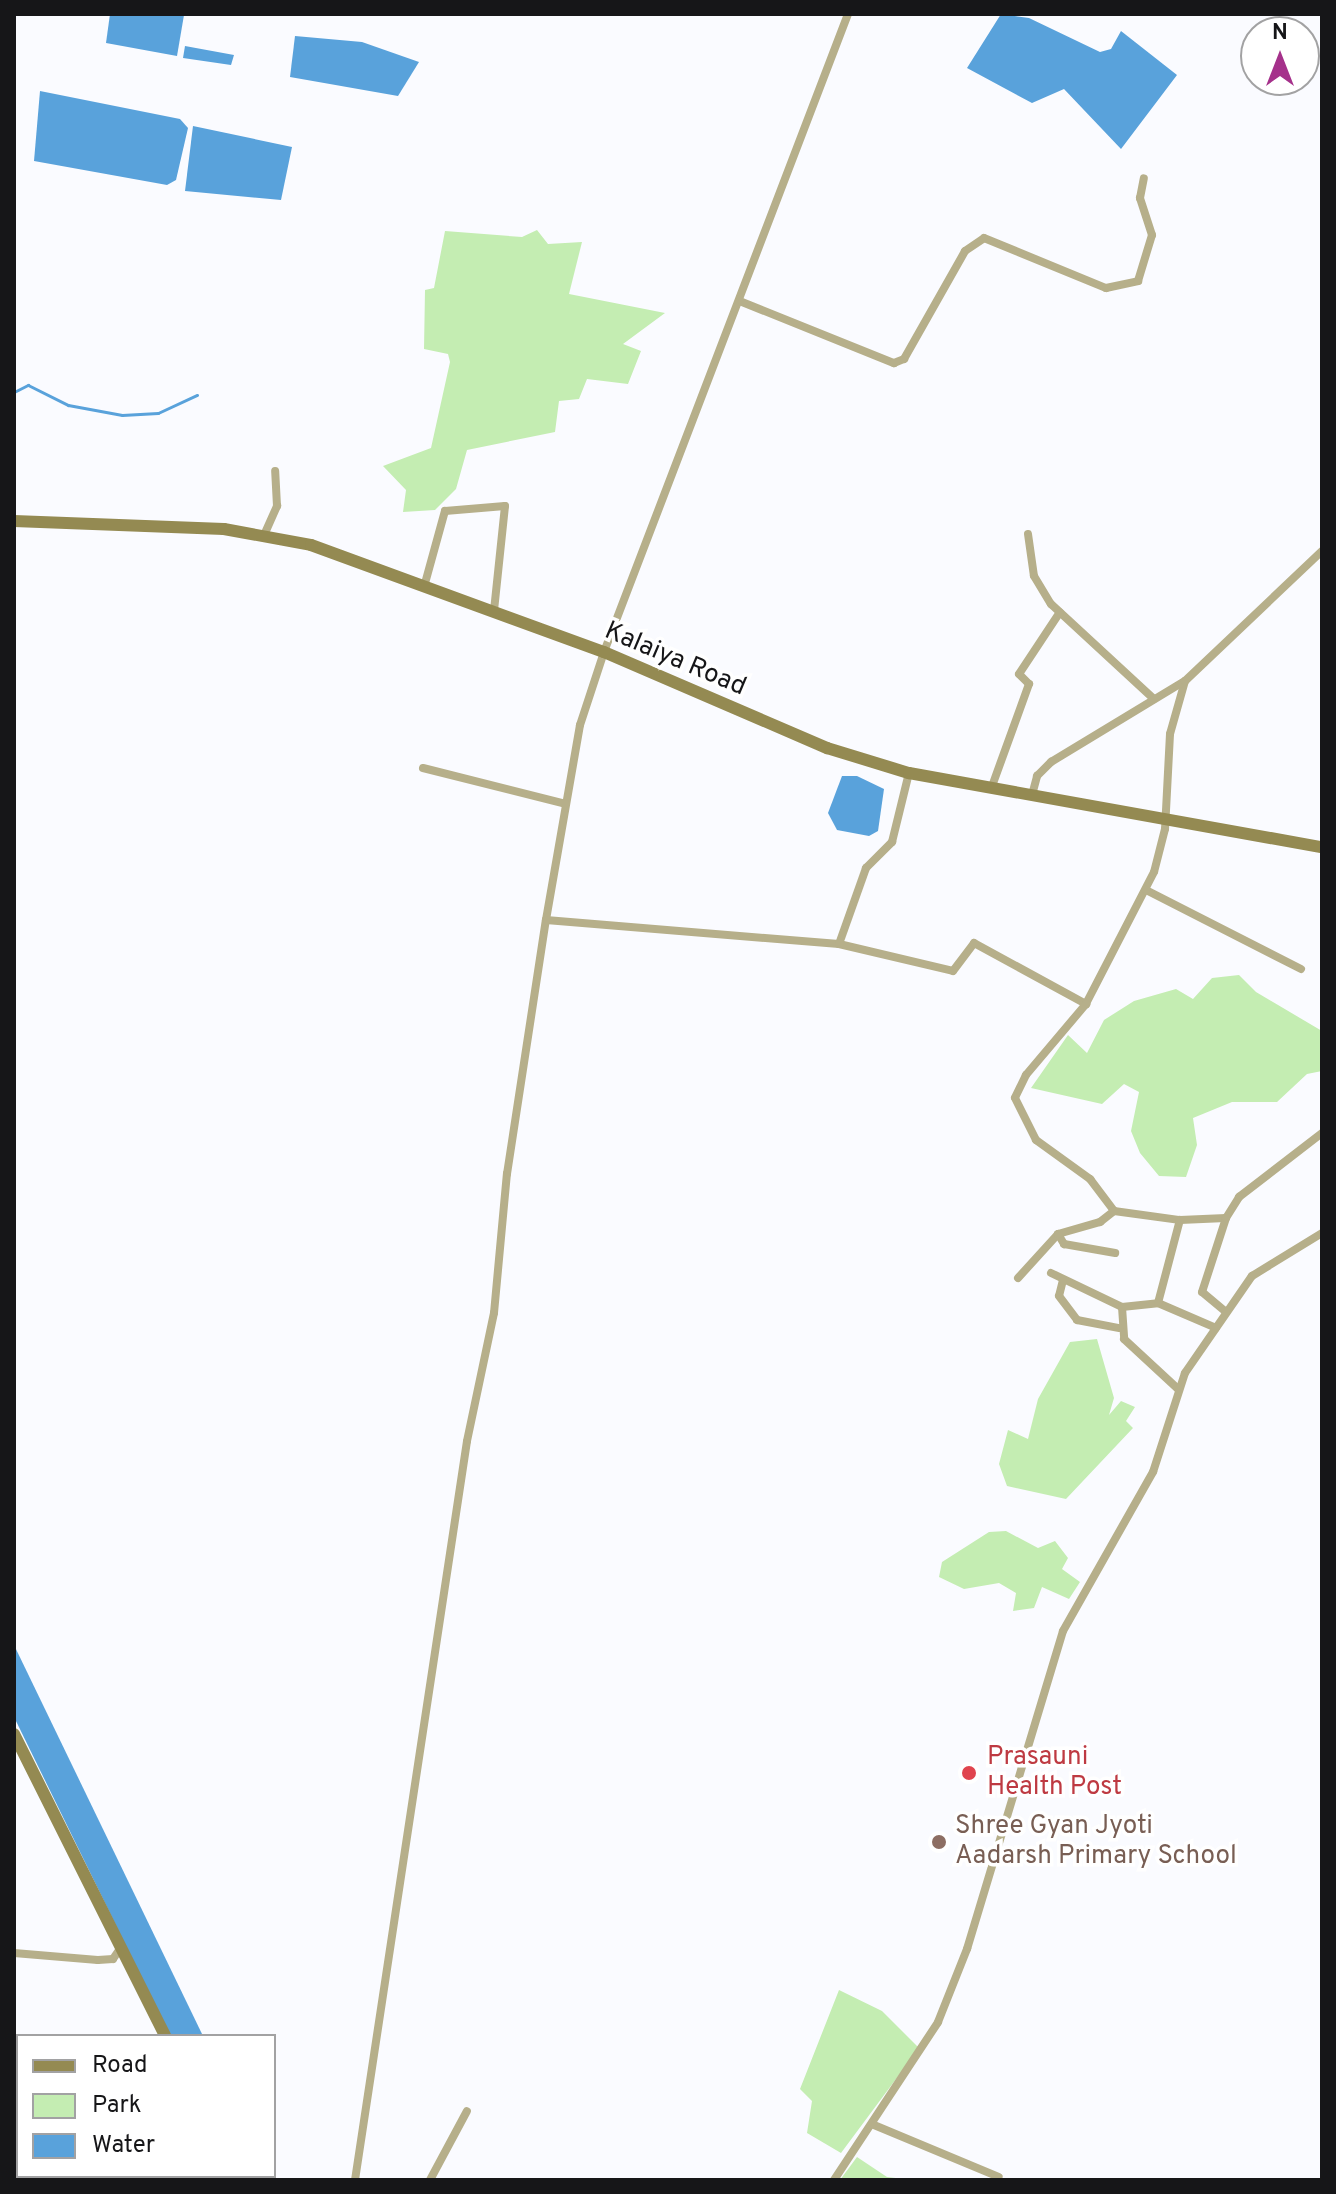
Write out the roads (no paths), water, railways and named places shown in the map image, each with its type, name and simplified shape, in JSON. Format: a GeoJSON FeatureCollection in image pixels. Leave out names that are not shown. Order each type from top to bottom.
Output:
{"type":"FeatureCollection","features":[{"type":"Feature","properties":{"kind":"main road","name":"Kalaiya Road"},"geometry":{"type":"LineString","coordinates":[[14,521],[265,533],[494,611],[604,652],[778,729],[909,773],[1165,816],[1322,847]]}},
{"type":"Feature","properties":{"kind":"main road"},"geometry":{"type":"LineString","coordinates":[[14,1734],[164,2034]]}},
{"type":"Feature","properties":{"kind":"street"},"geometry":{"type":"LineString","coordinates":[[355,2180],[467,1441],[494,1313],[507,1174],[580,725],[604,652],[742,302],[848,14]]}},
{"type":"Feature","properties":{"kind":"street"},"geometry":{"type":"LineString","coordinates":[[742,302],[894,363],[904,359],[965,251],[984,238],[1106,288],[1138,281],[1152,235],[1140,198],[1144,178]]}},
{"type":"Feature","properties":{"kind":"street"},"geometry":{"type":"LineString","coordinates":[[265,533],[277,506],[275,471]]}},
{"type":"Feature","properties":{"kind":"street"},"geometry":{"type":"LineString","coordinates":[[424,587],[445,511],[505,506],[494,611]]}},
{"type":"Feature","properties":{"kind":"street"},"geometry":{"type":"LineString","coordinates":[[1028,534],[1034,576],[1060,612],[1154,699]]}},
{"type":"Feature","properties":{"kind":"street"},"geometry":{"type":"LineString","coordinates":[[1032,795],[1037,776],[1051,762],[1185,681],[1322,551]]}},
{"type":"Feature","properties":{"kind":"street"},"geometry":{"type":"LineString","coordinates":[[991,789],[1029,684],[1019,674],[1060,612]]}},
{"type":"Feature","properties":{"kind":"street"},"geometry":{"type":"LineString","coordinates":[[1185,681],[1170,734],[1165,816],[1146,890],[1086,1004],[1026,1075],[1015,1098],[1036,1140],[1090,1179],[1114,1211],[1180,1220],[1226,1218]]}},
{"type":"Feature","properties":{"kind":"street"},"geometry":{"type":"LineString","coordinates":[[423,768],[566,804]]}},
{"type":"Feature","properties":{"kind":"street"},"geometry":{"type":"LineString","coordinates":[[839,944],[866,868],[892,842],[909,773]]}},
{"type":"Feature","properties":{"kind":"street"},"geometry":{"type":"LineString","coordinates":[[1146,890],[1301,969]]}},
{"type":"Feature","properties":{"kind":"street"},"geometry":{"type":"LineString","coordinates":[[546,920],[839,944],[953,971],[974,943],[1086,1004]]}},
{"type":"Feature","properties":{"kind":"street"},"geometry":{"type":"LineString","coordinates":[[1226,1312],[1202,1292],[1226,1218],[1239,1197],[1322,1133]]}},
{"type":"Feature","properties":{"kind":"street"},"geometry":{"type":"LineString","coordinates":[[1018,1278],[1058,1234],[1100,1222],[1114,1211]]}},
{"type":"Feature","properties":{"kind":"street"},"geometry":{"type":"LineString","coordinates":[[1158,1303],[1180,1220]]}},
{"type":"Feature","properties":{"kind":"street"},"geometry":{"type":"LineString","coordinates":[[834,2180],[874,2125],[938,2022],[967,1949],[1063,1631],[1153,1472],[1178,1389],[1226,1312],[1275,1257],[1322,1233]]}},
{"type":"Feature","properties":{"kind":"street"},"geometry":{"type":"LineString","coordinates":[[1058,1234],[1064,1244],[1115,1253]]}},
{"type":"Feature","properties":{"kind":"street"},"geometry":{"type":"LineString","coordinates":[[1051,1273],[1122,1307],[1158,1303],[1216,1328]]}},
{"type":"Feature","properties":{"kind":"street"},"geometry":{"type":"LineString","coordinates":[[1063,1280],[1059,1296],[1077,1320],[1119,1328]]}},
{"type":"Feature","properties":{"kind":"street"},"geometry":{"type":"LineString","coordinates":[[1122,1307],[1119,1328],[1141,1360],[1178,1389]]}},
{"type":"Feature","properties":{"kind":"street"},"geometry":{"type":"LineString","coordinates":[[14,1953],[98,1960],[113,1959],[121,1947]]}},
{"type":"Feature","properties":{"kind":"street"},"geometry":{"type":"LineString","coordinates":[[430,2180],[467,2111]]}},
{"type":"Feature","properties":{"kind":"street"},"geometry":{"type":"LineString","coordinates":[[874,2125],[995,2178]]}},
{"type":"Feature","properties":{"kind":"water"},"geometry":{"type":"Polygon","coordinates":[[[110,14],[184,15],[177,56],[106,43],[110,14]]]}},
{"type":"Feature","properties":{"kind":"water"},"geometry":{"type":"Polygon","coordinates":[[[1001,14],[1029,18],[1100,52],[1111,49],[1121,31],[1177,75],[1121,149],[1064,89],[1032,103],[967,68],[1001,14]]]}},
{"type":"Feature","properties":{"kind":"water"},"geometry":{"type":"Polygon","coordinates":[[[295,36],[362,42],[419,62],[398,96],[290,77],[295,36]]]}},
{"type":"Feature","properties":{"kind":"water"},"geometry":{"type":"Polygon","coordinates":[[[185,46],[234,55],[231,65],[183,58],[185,46]]]}},
{"type":"Feature","properties":{"kind":"water"},"geometry":{"type":"Polygon","coordinates":[[[40,91],[180,119],[188,128],[176,180],[167,185],[34,161],[40,91]]]}},
{"type":"Feature","properties":{"kind":"water"},"geometry":{"type":"Polygon","coordinates":[[[193,126],[292,147],[281,200],[185,191],[193,126]]]}},
{"type":"Feature","properties":{"kind":"water"},"geometry":{"type":"Polygon","coordinates":[[[842,776],[857,776],[884,789],[878,831],[869,836],[837,830],[828,813],[842,776]]]}},
{"type":"Feature","properties":{"kind":"water"},"geometry":{"type":"Polygon","coordinates":[[[14,1645],[202,2034],[169,2034],[14,1717],[14,1645]]]}},
{"type":"Feature","properties":{"kind":"waterway"},"geometry":{"type":"LineString","coordinates":[[14,392],[28,385],[68,405],[122,415],[158,413],[197,395]]}},
{"type":"Feature","properties":{"kind":"place","name":"Prasauni Health Post"},"geometry":{"type":"Point","coordinates":[969,1773]}},
{"type":"Feature","properties":{"kind":"place","name":"Shree Gyan Jyoti Aadarsh Primary School"},"geometry":{"type":"Point","coordinates":[939,1842]}}]}
